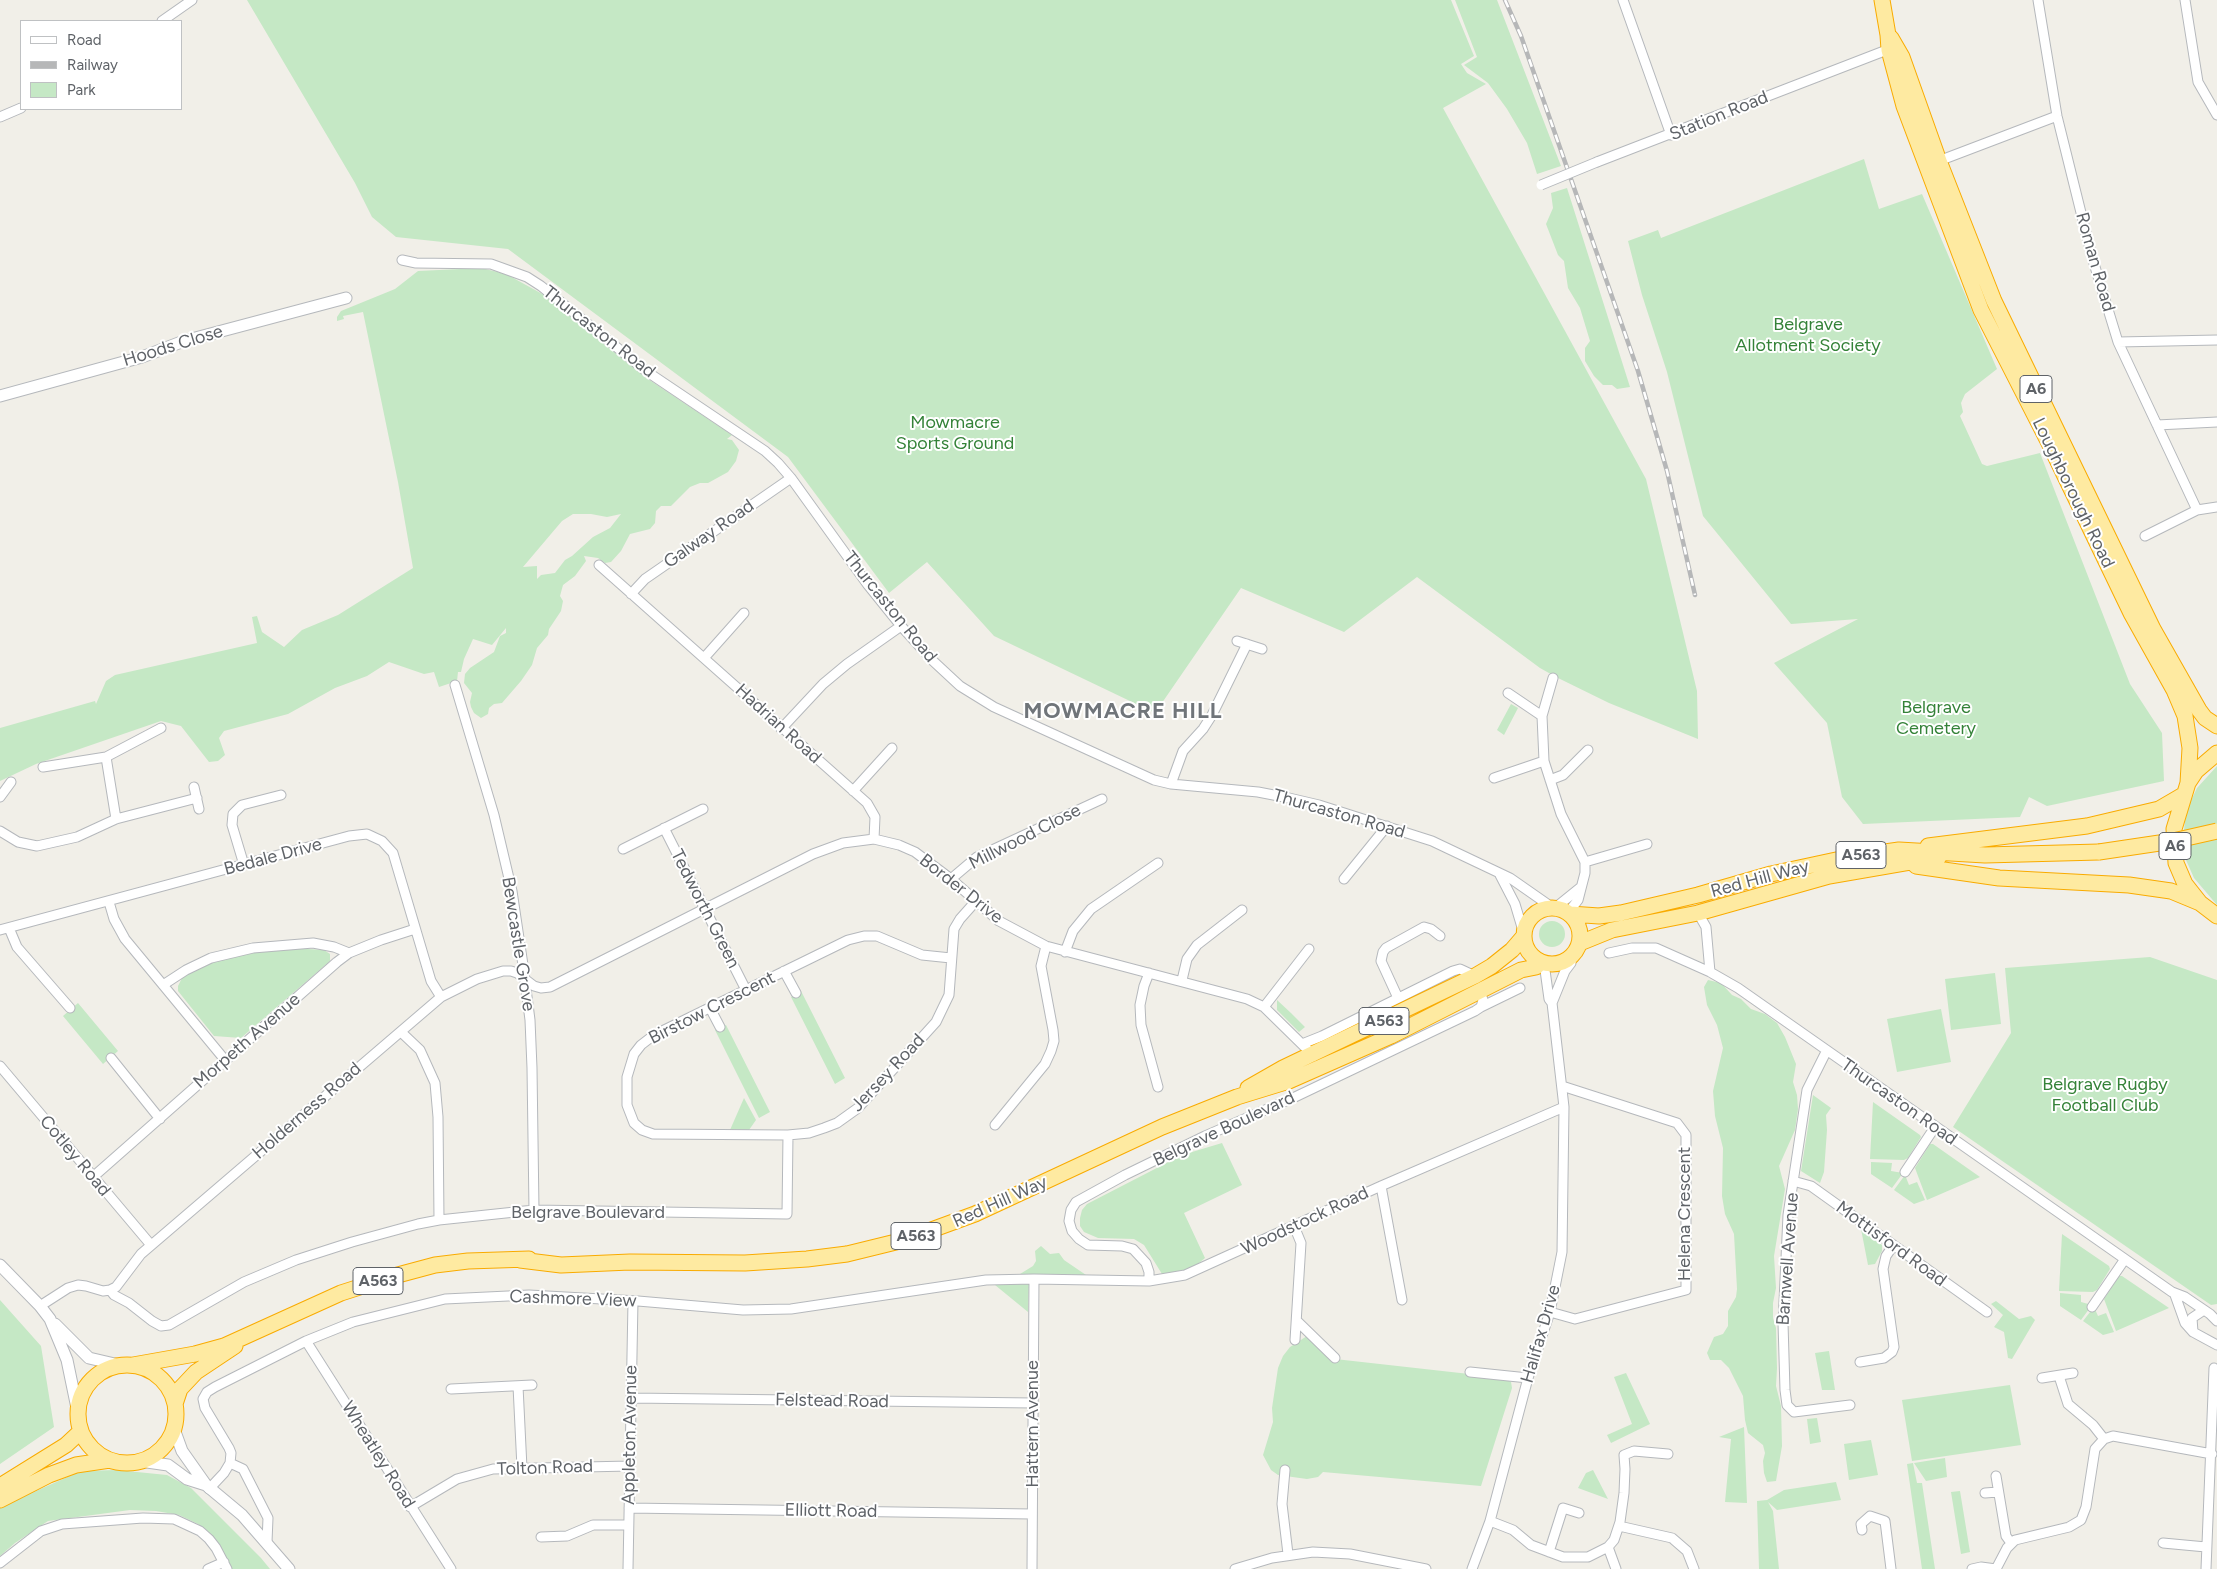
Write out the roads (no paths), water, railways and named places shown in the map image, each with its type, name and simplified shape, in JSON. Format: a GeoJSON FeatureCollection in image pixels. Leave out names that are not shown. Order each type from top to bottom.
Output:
{"type":"FeatureCollection","features":[{"type":"Feature","properties":{"kind":"highway","name":"Loughborough Road"},"geometry":{"type":"LineString","coordinates":[[1882,0],[1891,44],[1902,57],[1932,164],[1936,186],[1985,318],[2131,613],[2174,690],[2185,716],[2190,748],[2185,789]]}},
{"type":"Feature","properties":{"kind":"highway","name":"Loughborough Road"},"geometry":{"type":"LineString","coordinates":[[1932,164],[1994,301],[2140,602],[2172,665],[2199,710],[2205,718],[2217,726]]}},
{"type":"Feature","properties":{"kind":"highway","name":"A6"},"geometry":{"type":"LineString","coordinates":[[2217,753],[2196,771],[2185,789],[2174,829],[2176,863],[2185,884],[2200,903],[2217,916]]}},
{"type":"Feature","properties":{"kind":"highway"},"geometry":{"type":"LineString","coordinates":[[1900,857],[2087,826],[2159,809],[2185,789]]}},
{"type":"Feature","properties":{"kind":"highway","name":"Red Hill Way"},"geometry":{"type":"LineString","coordinates":[[1561,911],[1599,916],[1621,913],[1698,895],[1771,874],[1850,857],[2099,852],[2173,841],[2217,831]]}},
{"type":"Feature","properties":{"kind":"highway"},"geometry":{"type":"LineString","coordinates":[[1900,857],[1999,878],[2129,885],[2171,890],[2200,903]]}},
{"type":"Feature","properties":{"kind":"highway","name":"Red Hill Way"},"geometry":{"type":"LineString","coordinates":[[1580,943],[1612,930],[1698,913],[1900,857]]}},
{"type":"Feature","properties":{"kind":"highway"},"geometry":{"type":"LineString","coordinates":[[1561,911],[1579,928],[1580,943],[1572,957],[1560,963],[1542,963],[1528,952],[1524,935],[1526,926],[1536,912],[1561,911]]}},
{"type":"Feature","properties":{"kind":"highway","name":"Red Hill Way"},"geometry":{"type":"LineString","coordinates":[[126,1365],[195,1354],[246,1338],[341,1293],[435,1265],[468,1261],[586,1256],[630,1262],[745,1263],[847,1254],[904,1240],[975,1214],[1162,1127],[1237,1097],[1289,1081],[1318,1060],[1492,966],[1512,950],[1524,935]]}},
{"type":"Feature","properties":{"kind":"highway","name":"Red Hill Way"},"geometry":{"type":"LineString","coordinates":[[1318,1060],[1391,1036],[1522,970],[1536,967],[1542,963]]}},
{"type":"Feature","properties":{"kind":"highway","name":"Red Hill Way"},"geometry":{"type":"LineString","coordinates":[[175,1404],[180,1389],[196,1372],[246,1338]]}},
{"type":"Feature","properties":{"kind":"highway"},"geometry":{"type":"LineString","coordinates":[[0,1500],[49,1475],[76,1465],[110,1460],[125,1463],[140,1461],[158,1452],[169,1439],[174,1429],[175,1404],[169,1388],[159,1376],[147,1369],[126,1365],[106,1370],[94,1378],[81,1398],[78,1413],[81,1432],[93,1449],[110,1460]]}},
{"type":"Feature","properties":{"kind":"highway"},"geometry":{"type":"LineString","coordinates":[[0,1486],[66,1445],[81,1432]]}},
{"type":"Feature","properties":{"kind":"street"},"geometry":{"type":"LineString","coordinates":[[163,20],[192,0]]}},
{"type":"Feature","properties":{"kind":"street"},"geometry":{"type":"LineString","coordinates":[[1623,0],[1670,135]]}},
{"type":"Feature","properties":{"kind":"street","name":"Roman Road"},"geometry":{"type":"LineString","coordinates":[[2038,0],[2057,116],[2092,257],[2118,342],[2197,510]]}},
{"type":"Feature","properties":{"kind":"street"},"geometry":{"type":"LineString","coordinates":[[2185,0],[2198,82],[2217,115]]}},
{"type":"Feature","properties":{"kind":"street","name":"Station Road"},"geometry":{"type":"LineString","coordinates":[[1541,185],[1670,135],[1891,44]]}},
{"type":"Feature","properties":{"kind":"street"},"geometry":{"type":"LineString","coordinates":[[0,117],[20,108]]}},
{"type":"Feature","properties":{"kind":"street"},"geometry":{"type":"LineString","coordinates":[[1932,164],[2057,116]]}},
{"type":"Feature","properties":{"kind":"street","name":"Thurcaston Road"},"geometry":{"type":"LineString","coordinates":[[402,260],[416,263],[491,264],[527,277],[541,286],[646,371],[765,451],[791,478],[868,585],[901,626],[932,660],[960,686],[994,707],[1154,780],[1171,784],[1258,792],[1319,805],[1432,841],[1490,868],[1500,875]]}},
{"type":"Feature","properties":{"kind":"street","name":"Hoods Close"},"geometry":{"type":"LineString","coordinates":[[0,396],[142,357],[184,341],[346,298]]}},
{"type":"Feature","properties":{"kind":"street"},"geometry":{"type":"LineString","coordinates":[[2118,342],[2217,340]]}},
{"type":"Feature","properties":{"kind":"street"},"geometry":{"type":"LineString","coordinates":[[2157,425],[2217,422]]}},
{"type":"Feature","properties":{"kind":"street","name":"Galway Road"},"geometry":{"type":"LineString","coordinates":[[631,594],[645,579],[791,478]]}},
{"type":"Feature","properties":{"kind":"street"},"geometry":{"type":"LineString","coordinates":[[2145,536],[2197,510],[2217,507]]}},
{"type":"Feature","properties":{"kind":"street","name":"Hadrian Road"},"geometry":{"type":"LineString","coordinates":[[599,565],[872,809],[875,819],[874,839]]}},
{"type":"Feature","properties":{"kind":"street"},"geometry":{"type":"LineString","coordinates":[[704,658],[744,613]]}},
{"type":"Feature","properties":{"kind":"street"},"geometry":{"type":"LineString","coordinates":[[782,729],[823,684],[847,664],[901,626]]}},
{"type":"Feature","properties":{"kind":"street"},"geometry":{"type":"LineString","coordinates":[[1236,641],[1262,649]]}},
{"type":"Feature","properties":{"kind":"street"},"geometry":{"type":"LineString","coordinates":[[1171,784],[1183,751],[1203,729],[1212,715],[1247,644]]}},
{"type":"Feature","properties":{"kind":"street"},"geometry":{"type":"LineString","coordinates":[[1553,678],[1542,716],[1544,761],[1561,814],[1585,862],[1585,873],[1578,900],[1561,911]]}},
{"type":"Feature","properties":{"kind":"street","name":"Bewcastle Grove"},"geometry":{"type":"LineString","coordinates":[[456,685],[494,815],[512,891],[530,1020],[534,1210]]}},
{"type":"Feature","properties":{"kind":"street"},"geometry":{"type":"LineString","coordinates":[[1508,693],[1542,716]]}},
{"type":"Feature","properties":{"kind":"street"},"geometry":{"type":"LineString","coordinates":[[43,767],[106,758],[162,728]]}},
{"type":"Feature","properties":{"kind":"street"},"geometry":{"type":"LineString","coordinates":[[853,791],[892,748]]}},
{"type":"Feature","properties":{"kind":"street"},"geometry":{"type":"LineString","coordinates":[[1550,780],[1563,775],[1588,750]]}},
{"type":"Feature","properties":{"kind":"street"},"geometry":{"type":"LineString","coordinates":[[106,758],[116,819]]}},
{"type":"Feature","properties":{"kind":"street"},"geometry":{"type":"LineString","coordinates":[[1494,778],[1544,761]]}},
{"type":"Feature","properties":{"kind":"street"},"geometry":{"type":"LineString","coordinates":[[0,797],[11,782]]}},
{"type":"Feature","properties":{"kind":"street"},"geometry":{"type":"LineString","coordinates":[[194,787],[200,809]]}},
{"type":"Feature","properties":{"kind":"street"},"geometry":{"type":"LineString","coordinates":[[244,865],[232,825],[233,814],[242,805],[281,795]]}},
{"type":"Feature","properties":{"kind":"street"},"geometry":{"type":"LineString","coordinates":[[0,831],[18,842],[37,846],[77,837],[116,819],[197,798]]}},
{"type":"Feature","properties":{"kind":"street","name":"Millwood Close"},"geometry":{"type":"LineString","coordinates":[[951,879],[978,857],[1102,799]]}},
{"type":"Feature","properties":{"kind":"street","name":"Tedworth Green"},"geometry":{"type":"LineString","coordinates":[[623,849],[703,809]]}},
{"type":"Feature","properties":{"kind":"street"},"geometry":{"type":"LineString","coordinates":[[1344,879],[1387,826]]}},
{"type":"Feature","properties":{"kind":"street","name":"Tedworth Green"},"geometry":{"type":"LineString","coordinates":[[664,828],[746,990]]}},
{"type":"Feature","properties":{"kind":"street","name":"Bedale Drive"},"geometry":{"type":"LineString","coordinates":[[5,929],[349,836],[359,834],[374,836],[389,847],[397,860],[431,981],[441,997]]}},
{"type":"Feature","properties":{"kind":"street","name":"Border Drive"},"geometry":{"type":"LineString","coordinates":[[524,979],[541,988],[550,987],[830,847],[860,840],[874,839],[899,845],[915,852],[951,879],[999,921],[1046,946],[1182,980],[1247,999],[1264,1008],[1318,1060]]}},
{"type":"Feature","properties":{"kind":"street"},"geometry":{"type":"LineString","coordinates":[[1585,862],[1647,844]]}},
{"type":"Feature","properties":{"kind":"street"},"geometry":{"type":"LineString","coordinates":[[1065,952],[1073,930],[1081,918],[1154,865],[1145,859]]}},
{"type":"Feature","properties":{"kind":"street"},"geometry":{"type":"LineString","coordinates":[[1500,875],[1510,878],[1561,911]]}},
{"type":"Feature","properties":{"kind":"street"},"geometry":{"type":"LineString","coordinates":[[1500,875],[1515,904],[1524,935]]}},
{"type":"Feature","properties":{"kind":"street"},"geometry":{"type":"LineString","coordinates":[[1561,911],[1581,887]]}},
{"type":"Feature","properties":{"kind":"street","name":"Jersey Road"},"geometry":{"type":"LineString","coordinates":[[788,1135],[809,1133],[837,1123],[858,1108],[936,1022],[949,995],[954,929],[976,901]]}},
{"type":"Feature","properties":{"kind":"street"},"geometry":{"type":"LineString","coordinates":[[109,902],[114,919],[125,939],[225,1060]]}},
{"type":"Feature","properties":{"kind":"street"},"geometry":{"type":"LineString","coordinates":[[1182,980],[1187,959],[1198,945],[1242,910]]}},
{"type":"Feature","properties":{"kind":"street"},"geometry":{"type":"LineString","coordinates":[[1698,913],[1706,927],[1710,972]]}},
{"type":"Feature","properties":{"kind":"street"},"geometry":{"type":"LineString","coordinates":[[1398,998],[1381,961],[1383,952],[1386,948],[1424,927],[1431,929],[1440,936]]}},
{"type":"Feature","properties":{"kind":"street"},"geometry":{"type":"LineString","coordinates":[[5,929],[17,947],[70,1008]]}},
{"type":"Feature","properties":{"kind":"street","name":"Morpeth Avenue"},"geometry":{"type":"LineString","coordinates":[[93,1176],[349,954],[381,940],[415,929]]}},
{"type":"Feature","properties":{"kind":"street","name":"Birstow Crescent"},"geometry":{"type":"LineString","coordinates":[[788,1135],[653,1134],[642,1130],[634,1123],[626,1105],[627,1077],[634,1054],[654,1035],[848,940],[864,936],[877,936],[922,955],[951,958]]}},
{"type":"Feature","properties":{"kind":"street"},"geometry":{"type":"LineString","coordinates":[[164,985],[186,970],[211,958],[253,948],[312,943],[334,947],[349,954]]}},
{"type":"Feature","properties":{"kind":"street"},"geometry":{"type":"LineString","coordinates":[[995,1125],[1044,1064],[1051,1052],[1054,1040],[1053,1030],[1041,966],[1046,946]]}},
{"type":"Feature","properties":{"kind":"street","name":"Thurcaston Road"},"geometry":{"type":"LineString","coordinates":[[1609,953],[1637,948],[1656,948],[1710,972],[1738,988],[1826,1052],[2175,1295],[2185,1297],[2210,1312],[2217,1321]]}},
{"type":"Feature","properties":{"kind":"street"},"geometry":{"type":"LineString","coordinates":[[1264,1008],[1309,949]]}},
{"type":"Feature","properties":{"kind":"street","name":"Halifax Drive"},"geometry":{"type":"LineString","coordinates":[[1552,1003],[1563,976],[1572,963],[1572,957]]}},
{"type":"Feature","properties":{"kind":"street","name":"Halifax Drive"},"geometry":{"type":"LineString","coordinates":[[1472,1569],[1490,1521],[1528,1378],[1550,1312],[1562,1252],[1564,1107],[1552,1003],[1549,999],[1542,963]]}},
{"type":"Feature","properties":{"kind":"street"},"geometry":{"type":"LineString","coordinates":[[1302,1044],[1460,969],[1475,976]]}},
{"type":"Feature","properties":{"kind":"street","name":"Holderness Road"},"geometry":{"type":"LineString","coordinates":[[110,1290],[116,1287],[130,1266],[151,1246],[382,1045],[401,1032],[441,997],[478,978],[502,971],[517,973],[524,979]]}},
{"type":"Feature","properties":{"kind":"street"},"geometry":{"type":"LineString","coordinates":[[784,971],[796,992]]}},
{"type":"Feature","properties":{"kind":"street"},"geometry":{"type":"LineString","coordinates":[[1149,973],[1140,1006],[1141,1025],[1158,1087]]}},
{"type":"Feature","properties":{"kind":"street","name":"Belgrave Boulevard"},"geometry":{"type":"LineString","coordinates":[[1148,1281],[1149,1272],[1146,1263],[1133,1249],[1122,1246],[1088,1245],[1079,1239],[1072,1230],[1069,1221],[1071,1210],[1076,1202],[1124,1175],[1303,1093],[1520,988]]}},
{"type":"Feature","properties":{"kind":"street"},"geometry":{"type":"LineString","coordinates":[[1480,991],[1481,1007]]}},
{"type":"Feature","properties":{"kind":"street"},"geometry":{"type":"LineString","coordinates":[[710,1008],[720,1027]]}},
{"type":"Feature","properties":{"kind":"street"},"geometry":{"type":"LineString","coordinates":[[401,1032],[420,1050],[435,1083],[438,1117],[439,1220]]}},
{"type":"Feature","properties":{"kind":"street","name":"Barnwell Avenue"},"geometry":{"type":"LineString","coordinates":[[1826,1052],[1807,1090],[1788,1215],[1783,1288],[1783,1349],[1786,1404],[1794,1412],[1799,1413],[1850,1405]]}},
{"type":"Feature","properties":{"kind":"street"},"geometry":{"type":"LineString","coordinates":[[111,1058],[160,1119]]}},
{"type":"Feature","properties":{"kind":"street","name":"Cotley Road"},"geometry":{"type":"LineString","coordinates":[[0,1066],[151,1246]]}},
{"type":"Feature","properties":{"kind":"street","name":"Helena Crescent"},"geometry":{"type":"LineString","coordinates":[[1550,1312],[1575,1319],[1686,1290],[1686,1135],[1677,1123],[1562,1086]]}},
{"type":"Feature","properties":{"kind":"street","name":"Woodstock Road"},"geometry":{"type":"LineString","coordinates":[[1034,1279],[1148,1281],[1185,1275],[1381,1186],[1564,1107]]}},
{"type":"Feature","properties":{"kind":"street"},"geometry":{"type":"LineString","coordinates":[[1905,1172],[1935,1128]]}},
{"type":"Feature","properties":{"kind":"street","name":"Belgrave Boulevard"},"geometry":{"type":"LineString","coordinates":[[40,1306],[68,1288],[78,1285],[110,1290],[114,1295],[129,1303],[152,1321],[161,1326],[169,1325],[244,1282],[296,1260],[360,1240],[439,1220],[534,1210],[787,1214],[788,1135]]}},
{"type":"Feature","properties":{"kind":"street","name":"Mottisford Road"},"geometry":{"type":"LineString","coordinates":[[1793,1181],[1811,1186],[1987,1312]]}},
{"type":"Feature","properties":{"kind":"street"},"geometry":{"type":"LineString","coordinates":[[1381,1186],[1402,1300]]}},
{"type":"Feature","properties":{"kind":"street"},"geometry":{"type":"LineString","coordinates":[[1294,1226],[1301,1243],[1295,1340]]}},
{"type":"Feature","properties":{"kind":"street"},"geometry":{"type":"LineString","coordinates":[[1860,1362],[1884,1358],[1892,1352],[1894,1347],[1883,1269],[1886,1256],[1893,1246]]}},
{"type":"Feature","properties":{"kind":"street"},"geometry":{"type":"LineString","coordinates":[[2092,1307],[2125,1259]]}},
{"type":"Feature","properties":{"kind":"street"},"geometry":{"type":"LineString","coordinates":[[0,1264],[50,1319],[89,1358],[126,1365]]}},
{"type":"Feature","properties":{"kind":"street","name":"Cashmore View"},"geometry":{"type":"LineString","coordinates":[[230,1463],[231,1453],[205,1408],[204,1399],[207,1392],[306,1341],[353,1322],[445,1299],[528,1295],[743,1310],[791,1309],[986,1280],[1034,1279]]}},
{"type":"Feature","properties":{"kind":"street","name":"Hattern Avenue"},"geometry":{"type":"LineString","coordinates":[[1032,1569],[1034,1279]]}},
{"type":"Feature","properties":{"kind":"street"},"geometry":{"type":"LineString","coordinates":[[2175,1295],[2181,1318],[2193,1332],[2217,1345]]}},
{"type":"Feature","properties":{"kind":"street","name":"Appleton Avenue"},"geometry":{"type":"LineString","coordinates":[[628,1569],[633,1301]]}},
{"type":"Feature","properties":{"kind":"street"},"geometry":{"type":"LineString","coordinates":[[2193,1332],[2192,1318],[2210,1312]]}},
{"type":"Feature","properties":{"kind":"street"},"geometry":{"type":"LineString","coordinates":[[50,1319],[68,1360],[78,1413]]}},
{"type":"Feature","properties":{"kind":"street"},"geometry":{"type":"LineString","coordinates":[[1297,1321],[1335,1358]]}},
{"type":"Feature","properties":{"kind":"street","name":"Wheatley Road"},"geometry":{"type":"LineString","coordinates":[[306,1341],[451,1569]]}},
{"type":"Feature","properties":{"kind":"street"},"geometry":{"type":"LineString","coordinates":[[2206,1569],[2214,1368]]}},
{"type":"Feature","properties":{"kind":"street"},"geometry":{"type":"LineString","coordinates":[[1470,1372],[1528,1378]]}},
{"type":"Feature","properties":{"kind":"street"},"geometry":{"type":"LineString","coordinates":[[2042,1378],[2074,1372]]}},
{"type":"Feature","properties":{"kind":"street"},"geometry":{"type":"LineString","coordinates":[[2059,1376],[2068,1404],[2093,1426],[2104,1439]]}},
{"type":"Feature","properties":{"kind":"street"},"geometry":{"type":"LineString","coordinates":[[451,1389],[532,1385]]}},
{"type":"Feature","properties":{"kind":"street"},"geometry":{"type":"LineString","coordinates":[[518,1386],[522,1468]]}},
{"type":"Feature","properties":{"kind":"street","name":"Felstead Road"},"geometry":{"type":"LineString","coordinates":[[631,1398],[1033,1403]]}},
{"type":"Feature","properties":{"kind":"street"},"geometry":{"type":"LineString","coordinates":[[174,1429],[182,1451],[208,1487],[242,1515],[289,1569]]}},
{"type":"Feature","properties":{"kind":"street"},"geometry":{"type":"LineString","coordinates":[[1972,1569],[1981,1567],[1996,1569],[2011,1543],[2019,1538],[2069,1526],[2081,1520],[2086,1507],[2095,1449],[2104,1439],[2113,1436],[2212,1454]]}},
{"type":"Feature","properties":{"kind":"street"},"geometry":{"type":"LineString","coordinates":[[1490,1521],[1513,1530],[1531,1545],[1563,1557],[1588,1557],[1608,1547],[1614,1540],[1619,1526],[1624,1493],[1624,1455],[1634,1451],[1668,1454]]}},
{"type":"Feature","properties":{"kind":"street"},"geometry":{"type":"LineString","coordinates":[[140,1461],[168,1465],[187,1479],[208,1487]]}},
{"type":"Feature","properties":{"kind":"street"},"geometry":{"type":"LineString","coordinates":[[208,1487],[224,1473],[230,1463],[242,1469],[268,1518],[267,1542]]}},
{"type":"Feature","properties":{"kind":"street","name":"Tolton Road"},"geometry":{"type":"LineString","coordinates":[[410,1507],[457,1479],[493,1469],[630,1466]]}},
{"type":"Feature","properties":{"kind":"street"},"geometry":{"type":"LineString","coordinates":[[1285,1470],[1282,1504],[1288,1554]]}},
{"type":"Feature","properties":{"kind":"street"},"geometry":{"type":"LineString","coordinates":[[1996,1476],[2006,1536],[2011,1543]]}},
{"type":"Feature","properties":{"kind":"street"},"geometry":{"type":"LineString","coordinates":[[1985,1493],[1998,1492]]}},
{"type":"Feature","properties":{"kind":"street","name":"Elliott Road"},"geometry":{"type":"LineString","coordinates":[[629,1508],[1032,1514]]}},
{"type":"Feature","properties":{"kind":"street"},"geometry":{"type":"LineString","coordinates":[[1550,1552],[1563,1508],[1579,1513]]}},
{"type":"Feature","properties":{"kind":"street"},"geometry":{"type":"LineString","coordinates":[[1862,1530],[1861,1524],[1870,1516],[1884,1520],[1892,1569]]}},
{"type":"Feature","properties":{"kind":"street"},"geometry":{"type":"LineString","coordinates":[[0,1563],[41,1531],[62,1524],[143,1518],[174,1519],[187,1524],[209,1539],[226,1566],[208,1569]]}},
{"type":"Feature","properties":{"kind":"street"},"geometry":{"type":"LineString","coordinates":[[541,1537],[567,1536],[593,1525],[628,1526]]}},
{"type":"Feature","properties":{"kind":"street"},"geometry":{"type":"LineString","coordinates":[[1619,1526],[1672,1538],[1687,1551],[1694,1569]]}},
{"type":"Feature","properties":{"kind":"street"},"geometry":{"type":"LineString","coordinates":[[2163,1543],[2206,1548]]}},
{"type":"Feature","properties":{"kind":"street"},"geometry":{"type":"LineString","coordinates":[[1608,1547],[1616,1569]]}},
{"type":"Feature","properties":{"kind":"street"},"geometry":{"type":"LineString","coordinates":[[1235,1569],[1288,1554],[1314,1552],[1350,1554],[1426,1569]]}},
{"type":"Feature","properties":{"kind":"railway"},"geometry":{"type":"LineString","coordinates":[[1505,0],[1521,36],[1638,371],[1667,471],[1695,595]]}},
{"type":"Feature","properties":{"kind":"district","name":"MOWMACRE HILL"},"geometry":{"type":"Point","coordinates":[1123,712]}},
{"type":"Feature","properties":{"kind":"park label","name":"Belgrave Allotment Society"},"geometry":{"type":"Point","coordinates":[1808,335]}},
{"type":"Feature","properties":{"kind":"park label","name":"Mowmacre Sports Ground"},"geometry":{"type":"Point","coordinates":[955,433]}},
{"type":"Feature","properties":{"kind":"park label","name":"Belgrave Cemetery"},"geometry":{"type":"Point","coordinates":[1936,718]}},
{"type":"Feature","properties":{"kind":"park label","name":"Belgrave Rugby Football Club"},"geometry":{"type":"Point","coordinates":[2105,1095]}}]}
